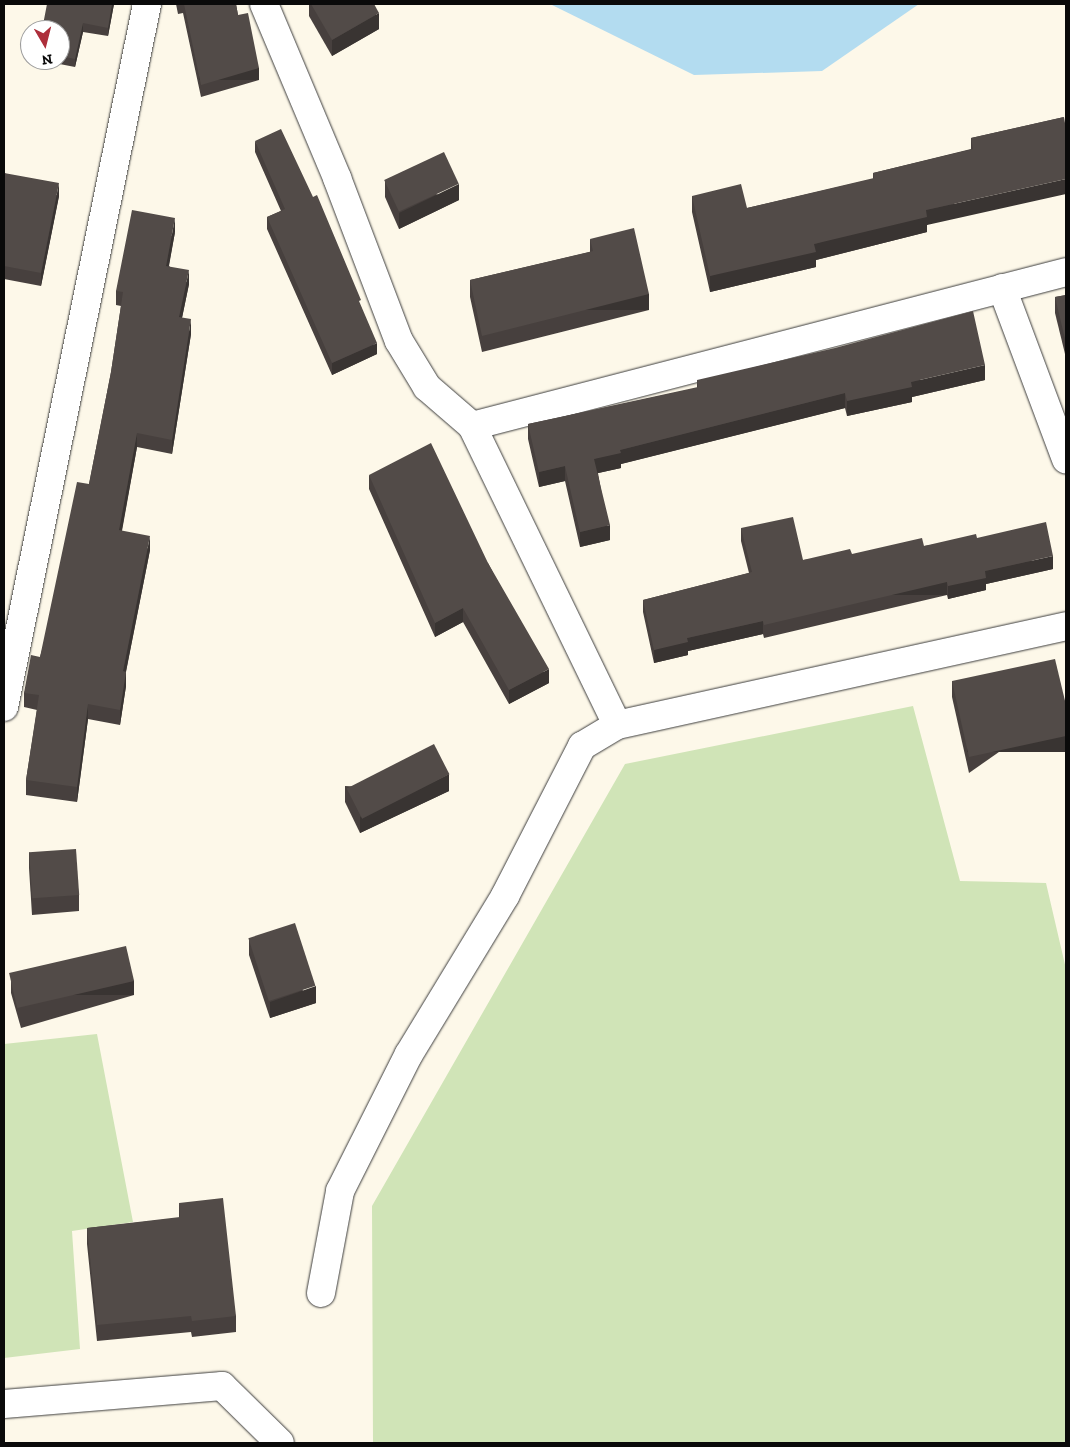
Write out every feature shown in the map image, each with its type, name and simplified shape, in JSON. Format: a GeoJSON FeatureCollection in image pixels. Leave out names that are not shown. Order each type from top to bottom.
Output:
{"type":"FeatureCollection","features":[{"type":"Feature","properties":{"kind":"street"},"geometry":{"type":"LineString","coordinates":[[4,708],[147,4]]}},
{"type":"Feature","properties":{"kind":"street"},"geometry":{"type":"LineString","coordinates":[[264,4],[337,178],[399,341],[427,387],[472,426],[617,725]]}},
{"type":"Feature","properties":{"kind":"street"},"geometry":{"type":"LineString","coordinates":[[472,426],[1066,272]]}},
{"type":"Feature","properties":{"kind":"street"},"geometry":{"type":"LineString","coordinates":[[1002,288],[1066,459]]}},
{"type":"Feature","properties":{"kind":"street"},"geometry":{"type":"LineString","coordinates":[[321,1293],[340,1192],[409,1054],[505,896],[582,746],[617,725],[1066,626]]}},
{"type":"Feature","properties":{"kind":"street"},"geometry":{"type":"LineString","coordinates":[[4,1404],[222,1386],[280,1443]]}},
{"type":"Feature","properties":{"kind":"green space"},"geometry":{"type":"Polygon","coordinates":[[[913,706],[960,881],[1046,883],[1066,969],[1066,1443],[373,1443],[372,1206],[625,764],[913,706]]]}},
{"type":"Feature","properties":{"kind":"green space"},"geometry":{"type":"Polygon","coordinates":[[[97,1034],[133,1222],[72,1231],[80,1349],[4,1358],[4,1044],[97,1034]]]}},
{"type":"Feature","properties":{"kind":"water"},"geometry":{"type":"Polygon","coordinates":[[[550,4],[919,4],[822,71],[694,75],[550,4]]]}},
{"type":"Feature","properties":{"kind":"building"},"geometry":{"type":"Polygon","coordinates":[[[47,4],[112,4],[108,28],[83,23],[75,59],[70,58],[70,20],[44,20],[47,4]]]}},
{"type":"Feature","properties":{"kind":"building"},"geometry":{"type":"Polygon","coordinates":[[[184,4],[236,4],[238,15],[248,13],[259,68],[201,85],[184,4]]]}},
{"type":"Feature","properties":{"kind":"building"},"geometry":{"type":"Polygon","coordinates":[[[311,4],[374,4],[379,13],[332,40],[311,4]]]}},
{"type":"Feature","properties":{"kind":"building"},"geometry":{"type":"Polygon","coordinates":[[[1064,117],[1066,129],[1066,179],[926,210],[927,217],[814,244],[816,252],[710,276],[692,196],[741,184],[747,208],[874,178],[873,173],[973,149],[971,138],[1064,117]]]}},
{"type":"Feature","properties":{"kind":"building"},"geometry":{"type":"Polygon","coordinates":[[[281,129],[313,197],[317,195],[377,343],[332,363],[267,217],[285,209],[255,141],[281,129]]]}},
{"type":"Feature","properties":{"kind":"building"},"geometry":{"type":"Polygon","coordinates":[[[444,152],[459,184],[399,212],[384,180],[444,152]]]}},
{"type":"Feature","properties":{"kind":"building"},"geometry":{"type":"Polygon","coordinates":[[[4,173],[59,183],[41,273],[4,266],[4,173]]]}},
{"type":"Feature","properties":{"kind":"building"},"geometry":{"type":"Polygon","coordinates":[[[132,210],[175,218],[166,266],[189,270],[179,317],[191,319],[172,440],[137,433],[119,530],[150,536],[123,671],[126,672],[120,710],[88,704],[77,787],[26,780],[39,695],[24,693],[31,655],[40,657],[77,482],[89,484],[111,372],[123,292],[116,291],[132,210]]]}},
{"type":"Feature","properties":{"kind":"building"},"geometry":{"type":"Polygon","coordinates":[[[634,228],[649,294],[482,336],[470,280],[593,251],[590,239],[634,228]]]}},
{"type":"Feature","properties":{"kind":"building"},"geometry":{"type":"Polygon","coordinates":[[[1066,295],[1066,343],[1055,297],[1066,295]]]}},
{"type":"Feature","properties":{"kind":"building"},"geometry":{"type":"Polygon","coordinates":[[[973,311],[985,365],[911,382],[912,387],[847,401],[845,393],[620,450],[621,453],[594,459],[610,525],[580,532],[565,466],[539,472],[528,424],[698,387],[697,380],[835,348],[973,311]]]}},
{"type":"Feature","properties":{"kind":"building"},"geometry":{"type":"Polygon","coordinates":[[[431,443],[488,563],[549,669],[509,690],[463,608],[435,623],[369,475],[431,443]]]}},
{"type":"Feature","properties":{"kind":"building"},"geometry":{"type":"Polygon","coordinates":[[[793,517],[803,560],[850,549],[852,554],[922,538],[924,546],[976,534],[977,538],[1046,522],[1053,556],[985,571],[986,578],[948,586],[947,582],[764,625],[763,621],[687,638],[688,642],[654,650],[643,600],[752,572],[741,528],[793,517]]]}},
{"type":"Feature","properties":{"kind":"building"},"geometry":{"type":"Polygon","coordinates":[[[1055,659],[1066,705],[1066,736],[969,757],[952,681],[1055,659]]]}},
{"type":"Feature","properties":{"kind":"building"},"geometry":{"type":"Polygon","coordinates":[[[434,744],[449,774],[362,819],[347,788],[434,744]]]}},
{"type":"Feature","properties":{"kind":"building"},"geometry":{"type":"Polygon","coordinates":[[[76,849],[79,895],[32,898],[29,852],[76,849]]]}},
{"type":"Feature","properties":{"kind":"building"},"geometry":{"type":"Polygon","coordinates":[[[295,923],[315,986],[269,1001],[248,938],[295,923]]]}},
{"type":"Feature","properties":{"kind":"building"},"geometry":{"type":"Polygon","coordinates":[[[126,946],[134,981],[17,1008],[9,973],[126,946]]]}},
{"type":"Feature","properties":{"kind":"building"},"geometry":{"type":"Polygon","coordinates":[[[223,1198],[236,1316],[192,1321],[191,1316],[97,1325],[87,1228],[180,1217],[179,1203],[223,1198]]]}}]}
